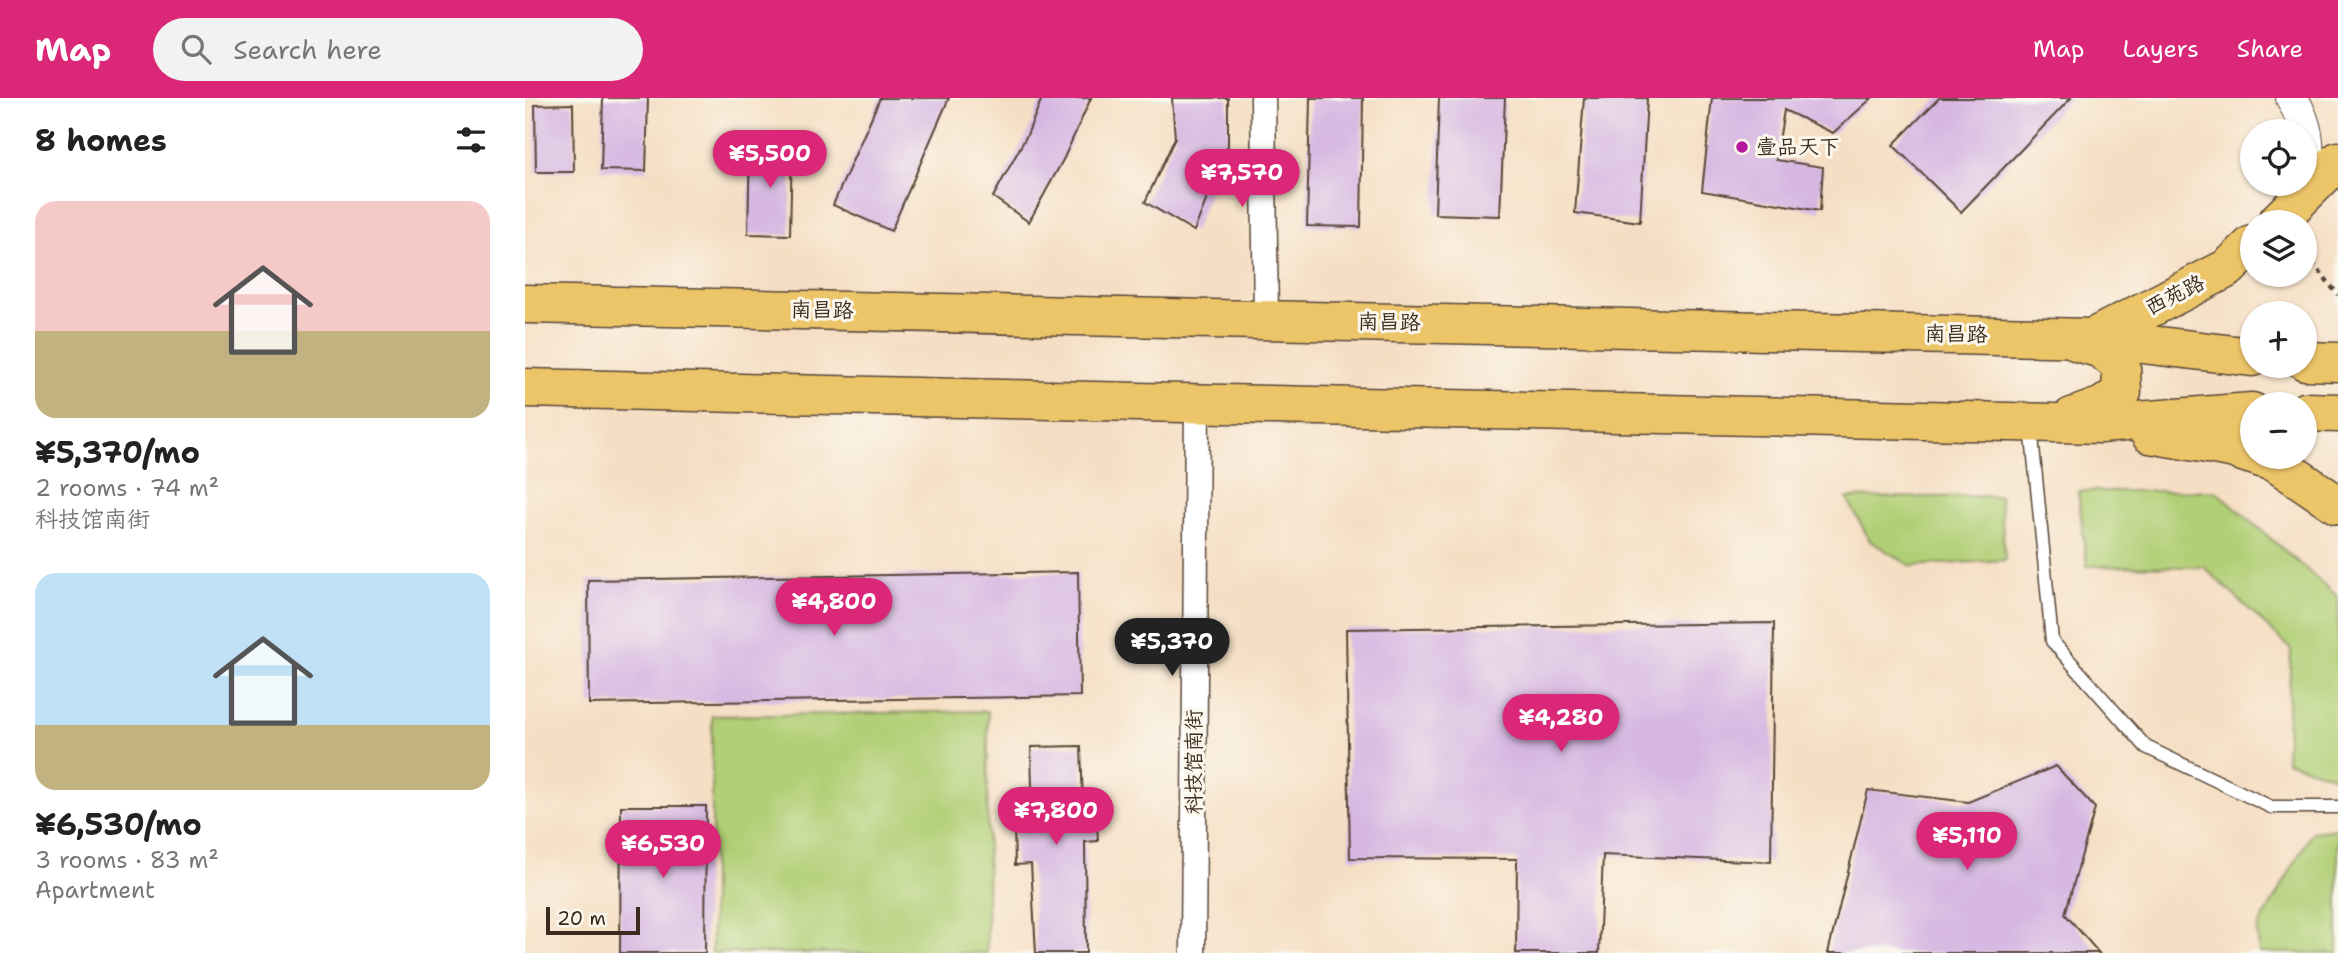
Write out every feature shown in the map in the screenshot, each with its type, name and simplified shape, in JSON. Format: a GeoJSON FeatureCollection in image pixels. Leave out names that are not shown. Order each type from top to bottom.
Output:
{"type":"FeatureCollection","features":[{"type":"Feature","properties":{"kind":"main road"},"geometry":{"type":"LineString","coordinates":[[2289,206],[2338,161]]}},
{"type":"Feature","properties":{"kind":"main road","name":"西苑路"},"geometry":{"type":"LineString","coordinates":[[2074,337],[2228,268],[2240,256]]}},
{"type":"Feature","properties":{"kind":"main road","name":"南昌路"},"geometry":{"type":"LineString","coordinates":[[525,303],[2074,337],[2240,356]]}},
{"type":"Feature","properties":{"kind":"main road"},"geometry":{"type":"LineString","coordinates":[[2042,422],[2103,406],[2122,392],[2121,366],[2102,349],[2074,337]]}},
{"type":"Feature","properties":{"kind":"main road"},"geometry":{"type":"LineString","coordinates":[[2317,361],[2338,362]]}},
{"type":"Feature","properties":{"kind":"main road"},"geometry":{"type":"LineString","coordinates":[[525,388],[2100,424],[2240,413]]}},
{"type":"Feature","properties":{"kind":"main road"},"geometry":{"type":"LineString","coordinates":[[2317,412],[2338,413]]}},
{"type":"Feature","properties":{"kind":"main road"},"geometry":{"type":"LineString","coordinates":[[2100,424],[2240,451]]}},
{"type":"Feature","properties":{"kind":"main road"},"geometry":{"type":"LineString","coordinates":[[2285,469],[2338,505]]}},
{"type":"Feature","properties":{"kind":"street"},"geometry":{"type":"LineString","coordinates":[[1263,98],[1266,319]]}},
{"type":"Feature","properties":{"kind":"street"},"geometry":{"type":"LineString","coordinates":[[2293,98],[2301,119]]}},
{"type":"Feature","properties":{"kind":"street","name":"科技馆南街"},"geometry":{"type":"LineString","coordinates":[[1193,953],[1197,403]]}},
{"type":"Feature","properties":{"kind":"lane"},"geometry":{"type":"LineString","coordinates":[[2042,422],[2052,641],[2146,747],[2270,807],[2338,807]]}},
{"type":"Feature","properties":{"kind":"path"},"geometry":{"type":"LineString","coordinates":[[2317,268],[2338,295]]}},
{"type":"Feature","properties":{"kind":"green space"},"geometry":{"type":"Polygon","coordinates":[[[2078,491],[2216,491],[2338,597],[2338,778],[2286,761],[2291,649],[2204,567],[2087,566],[2078,491]]]}},
{"type":"Feature","properties":{"kind":"green space"},"geometry":{"type":"Polygon","coordinates":[[[2000,496],[2005,560],[1911,566],[1870,541],[1847,498],[2000,496]]]}},
{"type":"Feature","properties":{"kind":"green space"},"geometry":{"type":"Polygon","coordinates":[[[988,711],[987,953],[712,953],[712,716],[988,711]]]}},
{"type":"Feature","properties":{"kind":"green space"},"geometry":{"type":"Polygon","coordinates":[[[2338,829],[2338,953],[2259,953],[2257,930],[2312,832],[2338,829]]]}},
{"type":"Feature","properties":{"kind":"building"},"geometry":{"type":"Polygon","coordinates":[[[603,98],[648,98],[646,171],[601,170],[603,98]]]}},
{"type":"Feature","properties":{"kind":"building"},"geometry":{"type":"Polygon","coordinates":[[[880,98],[949,98],[891,231],[833,205],[880,98]]]}},
{"type":"Feature","properties":{"kind":"building"},"geometry":{"type":"Polygon","coordinates":[[[1042,98],[1091,98],[1064,158],[1029,222],[993,197],[1027,135],[1042,98]]]}},
{"type":"Feature","properties":{"kind":"building"},"geometry":{"type":"Polygon","coordinates":[[[1172,98],[1228,98],[1228,145],[1194,231],[1145,202],[1175,138],[1172,98]]]}},
{"type":"Feature","properties":{"kind":"building"},"geometry":{"type":"Polygon","coordinates":[[[1310,98],[1363,98],[1361,227],[1307,226],[1310,98]]]}},
{"type":"Feature","properties":{"kind":"building"},"geometry":{"type":"Polygon","coordinates":[[[1439,98],[1505,98],[1500,216],[1435,214],[1439,98]]]}},
{"type":"Feature","properties":{"kind":"building"},"geometry":{"type":"Polygon","coordinates":[[[1584,98],[1647,98],[1640,222],[1575,213],[1584,98]]]}},
{"type":"Feature","properties":{"kind":"building","name":"壹品天下"},"geometry":{"type":"Polygon","coordinates":[[[1712,98],[1872,98],[1833,133],[1784,110],[1776,160],[1823,167],[1820,211],[1702,191],[1712,98]]]}},
{"type":"Feature","properties":{"kind":"building"},"geometry":{"type":"Polygon","coordinates":[[[1939,98],[2071,98],[1961,212],[1893,145],[1939,98]]]}},
{"type":"Feature","properties":{"kind":"building"},"geometry":{"type":"Polygon","coordinates":[[[573,104],[574,172],[536,172],[535,105],[573,104]]]}},
{"type":"Feature","properties":{"kind":"building"},"geometry":{"type":"Polygon","coordinates":[[[750,145],[792,146],[790,235],[748,234],[750,145]]]}},
{"type":"Feature","properties":{"kind":"building"},"geometry":{"type":"Polygon","coordinates":[[[1078,572],[1080,696],[589,704],[588,580],[1078,572]]]}},
{"type":"Feature","properties":{"kind":"building"},"geometry":{"type":"Polygon","coordinates":[[[1774,623],[1771,862],[1603,855],[1599,953],[1516,953],[1517,859],[1350,858],[1346,629],[1774,623]]]}},
{"type":"Feature","properties":{"kind":"building"},"geometry":{"type":"Polygon","coordinates":[[[1081,746],[1083,805],[1096,805],[1098,841],[1085,842],[1086,953],[1036,953],[1031,864],[1015,865],[1013,789],[1032,788],[1031,747],[1081,746]]]}},
{"type":"Feature","properties":{"kind":"building"},"geometry":{"type":"Polygon","coordinates":[[[2056,766],[2095,808],[2065,914],[2099,953],[1828,953],[1868,790],[1968,802],[2056,766]]]}},
{"type":"Feature","properties":{"kind":"building"},"geometry":{"type":"Polygon","coordinates":[[[621,806],[706,806],[705,953],[620,953],[621,806]]]}},
{"type":"Feature","properties":{"kind":"place","name":"壹品天下"},"geometry":{"type":"Point","coordinates":[1742,147]}}]}
